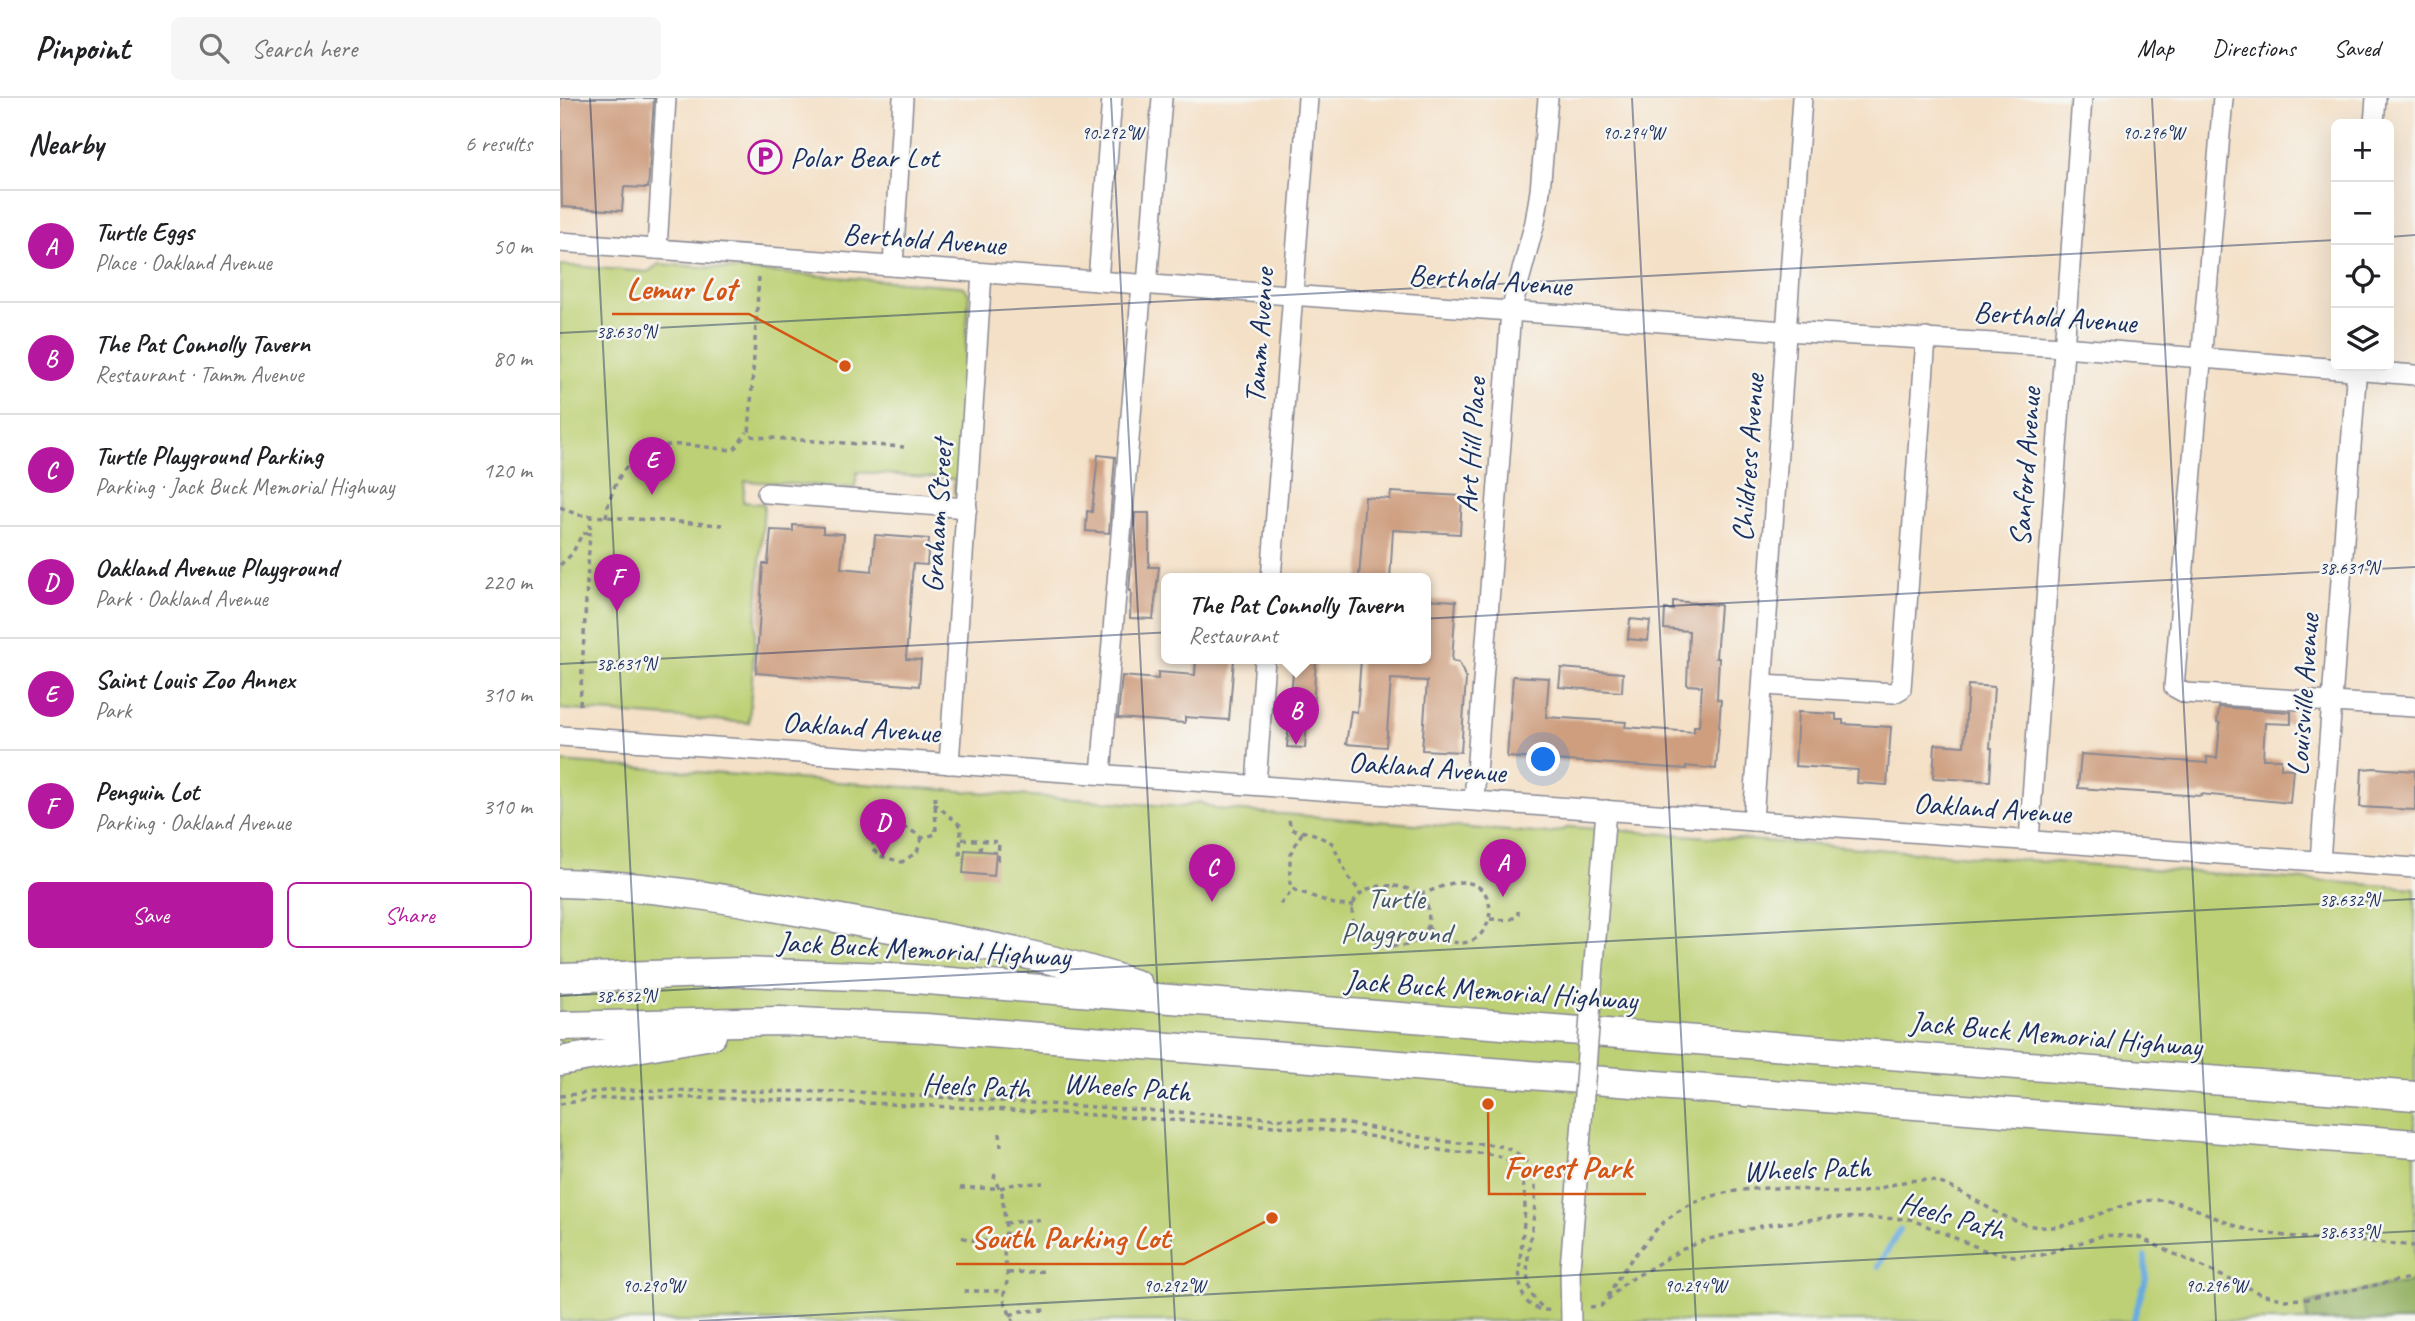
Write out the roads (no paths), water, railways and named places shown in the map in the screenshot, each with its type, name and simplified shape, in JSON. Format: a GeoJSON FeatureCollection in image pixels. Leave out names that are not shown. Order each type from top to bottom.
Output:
{"type":"FeatureCollection","features":[{"type":"Feature","properties":{"kind":"highway"},"geometry":{"type":"LineString","coordinates":[[560,883],[694,893],[1006,950],[1065,963],[1177,999]]}},
{"type":"Feature","properties":{"kind":"highway","name":"Jack Buck Memorial Highway"},"geometry":{"type":"LineString","coordinates":[[560,978],[671,973],[815,973],[2415,1096]]}},
{"type":"Feature","properties":{"kind":"highway"},"geometry":{"type":"LineString","coordinates":[[560,1026],[780,1021],[925,1028],[2415,1144]]}},
{"type":"Feature","properties":{"kind":"highway"},"geometry":{"type":"LineString","coordinates":[[560,1061],[780,1021]]}},
{"type":"Feature","properties":{"kind":"highway"},"geometry":{"type":"LineString","coordinates":[[2262,1084],[2339,1077],[2415,1076]]}},
{"type":"Feature","properties":{"kind":"street"},"geometry":{"type":"LineString","coordinates":[[657,249],[666,98]]}},
{"type":"Feature","properties":{"kind":"street"},"geometry":{"type":"LineString","coordinates":[[893,266],[903,98]]}},
{"type":"Feature","properties":{"kind":"street"},"geometry":{"type":"LineString","coordinates":[[1098,281],[1112,98]]}},
{"type":"Feature","properties":{"kind":"street"},"geometry":{"type":"LineString","coordinates":[[1101,774],[1162,98]]}},
{"type":"Feature","properties":{"kind":"street","name":"Tamm Avenue"},"geometry":{"type":"LineString","coordinates":[[1270,573],[1308,98]]}},
{"type":"Feature","properties":{"kind":"street","name":"Art Hill Place"},"geometry":{"type":"LineString","coordinates":[[1474,800],[1511,311],[1535,222],[1548,98]]}},
{"type":"Feature","properties":{"kind":"street","name":"Childress Avenue"},"geometry":{"type":"LineString","coordinates":[[1753,821],[1802,98]]}},
{"type":"Feature","properties":{"kind":"street","name":"Sanford Avenue"},"geometry":{"type":"LineString","coordinates":[[2029,840],[2082,98]]}},
{"type":"Feature","properties":{"kind":"street"},"geometry":{"type":"LineString","coordinates":[[2223,98],[2174,687],[2185,693],[2415,707]]}},
{"type":"Feature","properties":{"kind":"street"},"geometry":{"type":"LineString","coordinates":[[2374,119],[2376,98]]}},
{"type":"Feature","properties":{"kind":"street","name":"Berthold Avenue"},"geometry":{"type":"LineString","coordinates":[[560,242],[1786,331],[2331,366]]}},
{"type":"Feature","properties":{"kind":"street","name":"Graham Street"},"geometry":{"type":"LineString","coordinates":[[949,764],[982,273]]}},
{"type":"Feature","properties":{"kind":"street"},"geometry":{"type":"LineString","coordinates":[[1764,685],[1894,693],[1901,690],[1926,338]]}},
{"type":"Feature","properties":{"kind":"street","name":"Louisville Avenue"},"geometry":{"type":"LineString","coordinates":[[2320,861],[2357,371]]}},
{"type":"Feature","properties":{"kind":"street","name":"Berthold Avenue"},"geometry":{"type":"LineString","coordinates":[[2386,371],[2415,374]]}},
{"type":"Feature","properties":{"kind":"street"},"geometry":{"type":"LineString","coordinates":[[767,493],[967,508]]}},
{"type":"Feature","properties":{"kind":"street"},"geometry":{"type":"LineString","coordinates":[[1255,785],[1265,664]]}},
{"type":"Feature","properties":{"kind":"street","name":"Oakland Avenue"},"geometry":{"type":"LineString","coordinates":[[560,736],[2415,868]]}},
{"type":"Feature","properties":{"kind":"street"},"geometry":{"type":"LineString","coordinates":[[1571,1321],[1570,1268],[1606,810]]}},
{"type":"Feature","properties":{"kind":"waterway"},"geometry":{"type":"LineString","coordinates":[[1878,1266],[1900,1230]]}},
{"type":"Feature","properties":{"kind":"waterway"},"geometry":{"type":"LineString","coordinates":[[2133,1321],[2146,1279],[2145,1257]]}},
{"type":"Feature","properties":{"kind":"place","name":"Polar Bear Lot"},"geometry":{"type":"Point","coordinates":[765,157]}},
{"type":"Feature","properties":{"kind":"place","name":"Lemur Lot"},"geometry":{"type":"Point","coordinates":[845,366]}},
{"type":"Feature","properties":{"kind":"place","name":"Saint Louis Zoo Annex"},"geometry":{"type":"Point","coordinates":[652,495]}},
{"type":"Feature","properties":{"kind":"place","name":"Penguin Lot"},"geometry":{"type":"Point","coordinates":[617,612]}},
{"type":"Feature","properties":{"kind":"place","name":"The Pat Connolly Tavern"},"geometry":{"type":"Point","coordinates":[1296,745]}},
{"type":"Feature","properties":{"kind":"place","name":"Oakland Avenue Playground"},"geometry":{"type":"Point","coordinates":[883,857]}},
{"type":"Feature","properties":{"kind":"place","name":"Turtle Eggs"},"geometry":{"type":"Point","coordinates":[1503,897]}},
{"type":"Feature","properties":{"kind":"place","name":"Turtle Playground Parking"},"geometry":{"type":"Point","coordinates":[1212,902]}},
{"type":"Feature","properties":{"kind":"place","name":"Forest Park"},"geometry":{"type":"Point","coordinates":[1488,1104]}},
{"type":"Feature","properties":{"kind":"place","name":"South Parking Lot"},"geometry":{"type":"Point","coordinates":[1272,1218]}},
{"type":"Feature","properties":{"kind":"park label","name":"Turtle Playground"},"geometry":{"type":"Point","coordinates":[1396,915]}}]}
